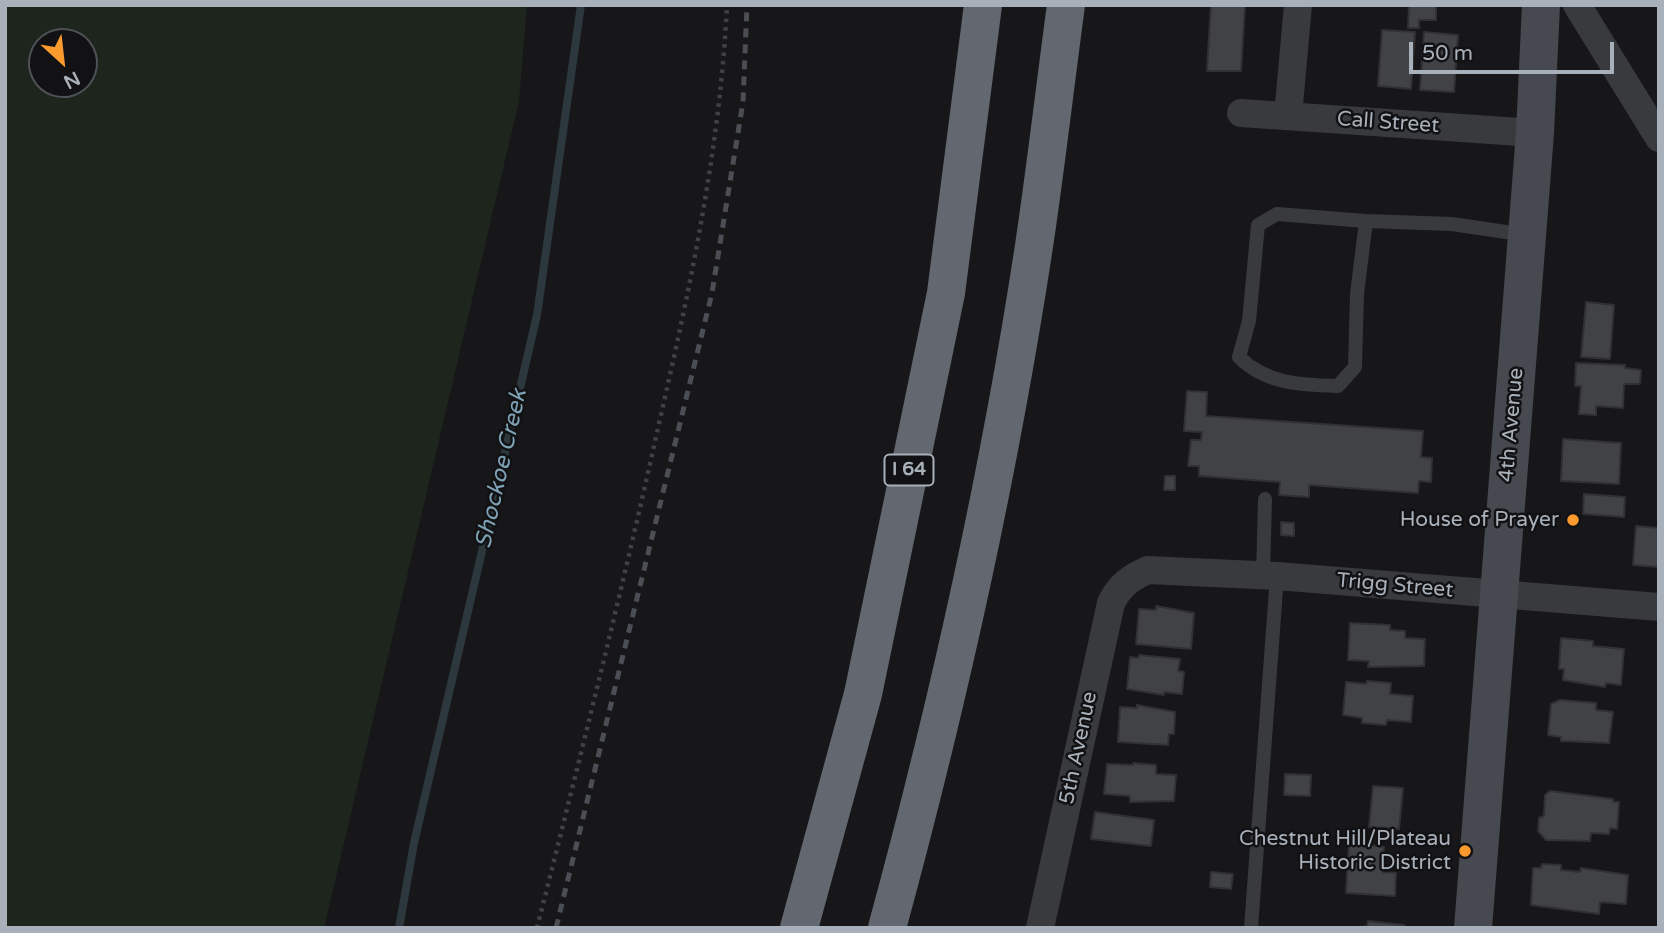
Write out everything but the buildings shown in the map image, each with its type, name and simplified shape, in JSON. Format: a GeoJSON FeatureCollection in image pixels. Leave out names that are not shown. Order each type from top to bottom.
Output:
{"type":"FeatureCollection","features":[{"type":"Feature","properties":{"kind":"highway","name":"I 64"},"geometry":{"type":"LineString","coordinates":[[799,928],[863,694],[946,293],[983,5]]}},
{"type":"Feature","properties":{"kind":"highway"},"geometry":{"type":"LineString","coordinates":[[887,928],[929,771],[999,442],[1034,246],[1066,5]]}},
{"type":"Feature","properties":{"kind":"main road","name":"4th Avenue"},"geometry":{"type":"LineString","coordinates":[[1473,928],[1535,133],[1541,5]]}},
{"type":"Feature","properties":{"kind":"street"},"geometry":{"type":"LineString","coordinates":[[1288,116],[1298,5]]}},
{"type":"Feature","properties":{"kind":"street"},"geometry":{"type":"LineString","coordinates":[[1577,5],[1659,138]]}},
{"type":"Feature","properties":{"kind":"street","name":"Call Street"},"geometry":{"type":"LineString","coordinates":[[1241,113],[1535,133]]}},
{"type":"Feature","properties":{"kind":"street","name":"Trigg Street"},"geometry":{"type":"LineString","coordinates":[[1132,577],[1148,570],[1270,576],[1659,607]]}},
{"type":"Feature","properties":{"kind":"street","name":"5th Avenue"},"geometry":{"type":"LineString","coordinates":[[1040,928],[1111,603],[1119,588],[1132,577]]}},
{"type":"Feature","properties":{"kind":"lane"},"geometry":{"type":"LineString","coordinates":[[1366,221],[1357,295],[1355,367],[1338,386],[1292,385],[1251,369],[1239,357],[1249,321],[1258,225],[1277,214],[1452,224],[1527,235]]}},
{"type":"Feature","properties":{"kind":"lane"},"geometry":{"type":"LineString","coordinates":[[1251,928],[1270,576],[1265,499]]}},
{"type":"Feature","properties":{"kind":"path"},"geometry":{"type":"LineString","coordinates":[[537,928],[619,604],[708,195],[723,86],[727,5]]}},
{"type":"Feature","properties":{"kind":"shaded area"},"geometry":{"type":"Polygon","coordinates":[[[5,5],[527,5],[519,101],[324,928],[5,928],[5,5]]]}},
{"type":"Feature","properties":{"kind":"waterway","name":"Shockoe Creek"},"geometry":{"type":"LineString","coordinates":[[399,928],[414,843],[537,315],[581,5]]}},
{"type":"Feature","properties":{"kind":"railway"},"geometry":{"type":"LineString","coordinates":[[556,928],[712,293],[743,102],[747,5]]}},
{"type":"Feature","properties":{"kind":"place","name":"House of Prayer"},"geometry":{"type":"Point","coordinates":[1573,520]}},
{"type":"Feature","properties":{"kind":"place","name":"Chestnut Hill/Plateau Historic District"},"geometry":{"type":"Point","coordinates":[1465,851]}}]}
